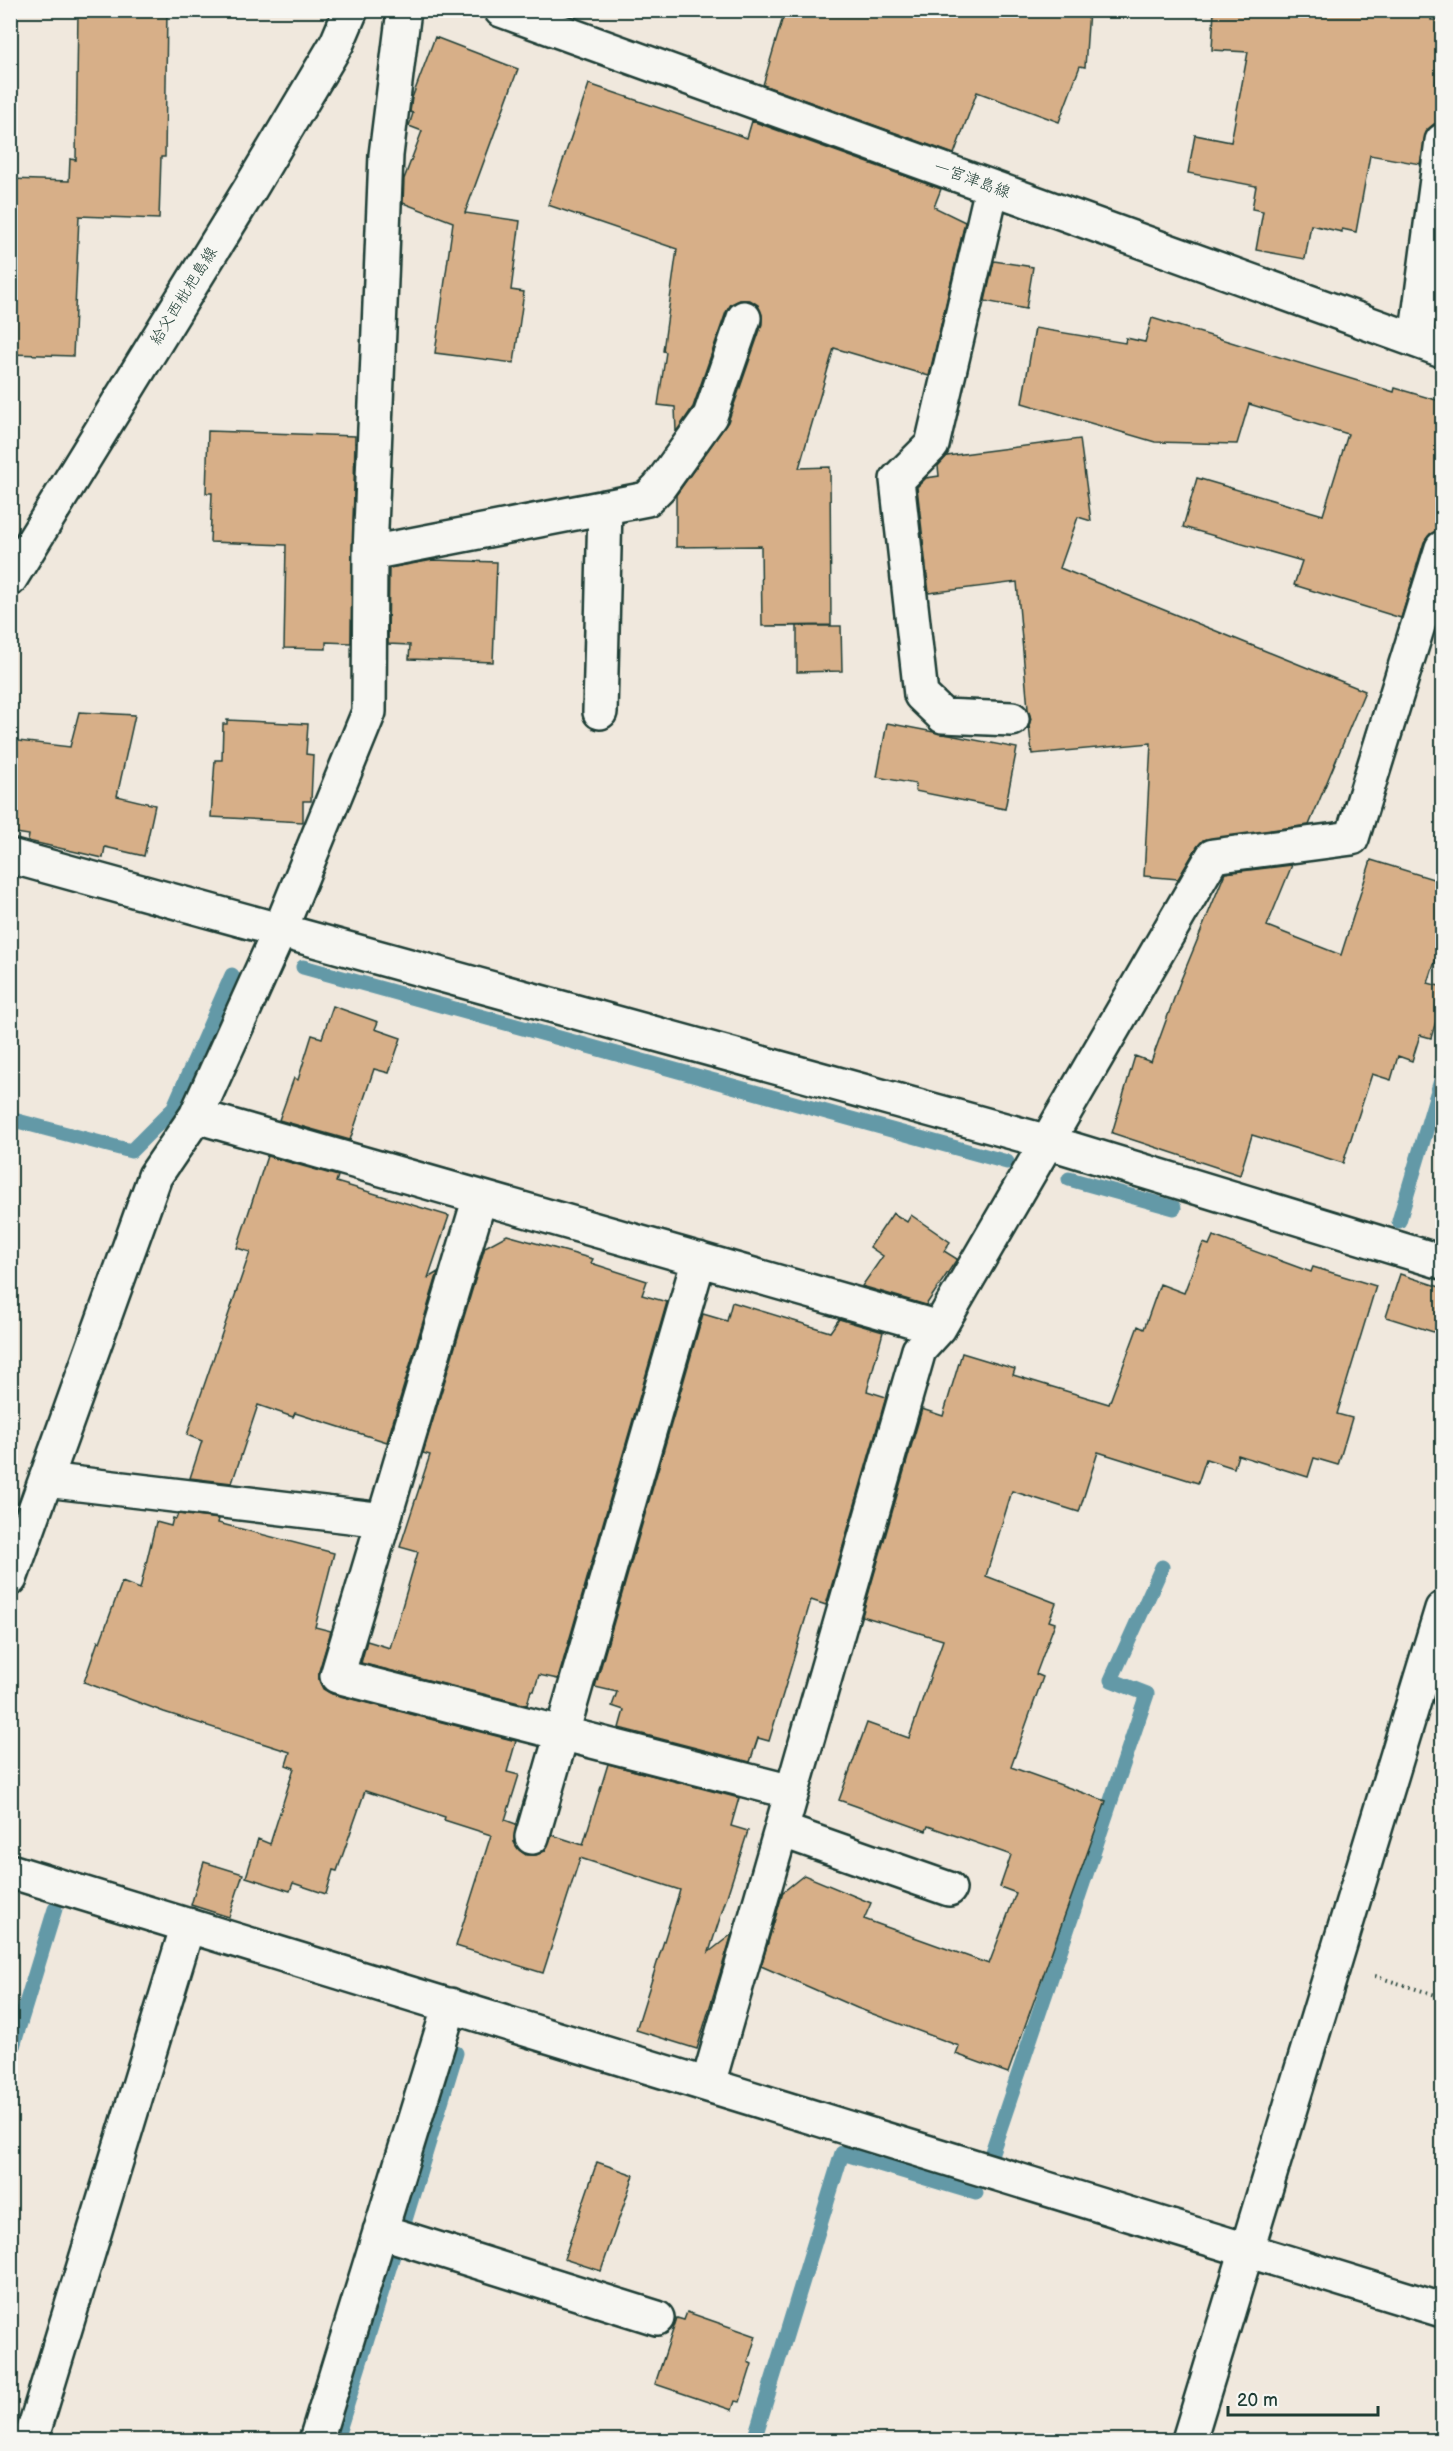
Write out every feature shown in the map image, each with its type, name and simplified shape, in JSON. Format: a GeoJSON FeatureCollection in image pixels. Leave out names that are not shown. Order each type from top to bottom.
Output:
{"type":"FeatureCollection","features":[{"type":"Feature","properties":{"kind":"street","name":"給父西枇杷島線"},"geometry":{"type":"LineString","coordinates":[[11,577],[250,189],[337,43],[351,10]]}},
{"type":"Feature","properties":{"kind":"street"},"geometry":{"type":"LineString","coordinates":[[10,1579],[155,1176],[196,1116],[280,930],[369,712],[370,553],[386,155],[404,10]]}},
{"type":"Feature","properties":{"kind":"street","name":"一宮津島線"},"geometry":{"type":"LineString","coordinates":[[501,10],[1429,345]]}},
{"type":"Feature","properties":{"kind":"street"},"geometry":{"type":"LineString","coordinates":[[1429,345],[1443,141]]}},
{"type":"Feature","properties":{"kind":"street"},"geometry":{"type":"LineString","coordinates":[[992,188],[932,445],[897,480],[921,695],[943,716],[1012,719]]}},
{"type":"Feature","properties":{"kind":"street"},"geometry":{"type":"LineString","coordinates":[[370,553],[647,499],[660,487],[710,416],[744,318]]}},
{"type":"Feature","properties":{"kind":"street"},"geometry":{"type":"LineString","coordinates":[[600,712],[605,507]]}},
{"type":"Feature","properties":{"kind":"street"},"geometry":{"type":"LineString","coordinates":[[708,2084],[919,1350],[939,1328],[1213,856],[1352,838],[1443,548]]}},
{"type":"Feature","properties":{"kind":"street"},"geometry":{"type":"LineString","coordinates":[[10,856],[1048,1142],[1443,1262]]}},
{"type":"Feature","properties":{"kind":"street"},"geometry":{"type":"LineString","coordinates":[[196,1116],[939,1328]]}},
{"type":"Feature","properties":{"kind":"street"},"geometry":{"type":"LineString","coordinates":[[480,1197],[337,1676],[792,1792]]}},
{"type":"Feature","properties":{"kind":"street"},"geometry":{"type":"LineString","coordinates":[[532,1836],[699,1259]]}},
{"type":"Feature","properties":{"kind":"street"},"geometry":{"type":"LineString","coordinates":[[46,1480],[384,1520]]}},
{"type":"Feature","properties":{"kind":"street"},"geometry":{"type":"LineString","coordinates":[[1189,2440],[1443,1609]]}},
{"type":"Feature","properties":{"kind":"street"},"geometry":{"type":"LineString","coordinates":[[781,1830],[949,1889]]}},
{"type":"Feature","properties":{"kind":"street"},"geometry":{"type":"LineString","coordinates":[[10,1871],[1443,2310]]}},
{"type":"Feature","properties":{"kind":"street"},"geometry":{"type":"LineString","coordinates":[[31,2440],[188,1925]]}},
{"type":"Feature","properties":{"kind":"street"},"geometry":{"type":"LineString","coordinates":[[316,2440],[450,2005]]}},
{"type":"Feature","properties":{"kind":"street"},"geometry":{"type":"LineString","coordinates":[[380,2231],[657,2318]]}},
{"type":"Feature","properties":{"kind":"path"},"geometry":{"type":"LineString","coordinates":[[1334,1963],[1443,1998]]}},
{"type":"Feature","properties":{"kind":"building"},"geometry":{"type":"Polygon","coordinates":[[[78,10],[167,10],[165,157],[161,157],[159,219],[79,216],[73,356],[10,354],[10,179],[69,181],[70,159],[76,160],[78,10]]]}},
{"type":"Feature","properties":{"kind":"building"},"geometry":{"type":"Polygon","coordinates":[[[785,10],[1089,10],[1085,67],[1080,66],[1059,122],[977,92],[954,154],[763,85],[785,10]]]}},
{"type":"Feature","properties":{"kind":"building"},"geometry":{"type":"Polygon","coordinates":[[[1214,10],[1432,10],[1431,20],[1440,20],[1436,84],[1443,84],[1443,123],[1434,124],[1427,130],[1420,164],[1370,155],[1356,232],[1342,229],[1342,232],[1311,225],[1305,259],[1256,250],[1263,211],[1252,209],[1256,186],[1188,173],[1195,135],[1231,142],[1248,52],[1212,50],[1214,10]]]}},
{"type":"Feature","properties":{"kind":"building"},"geometry":{"type":"Polygon","coordinates":[[[435,37],[518,69],[465,213],[520,221],[511,290],[524,292],[514,363],[435,353],[453,222],[403,203],[404,179],[422,131],[409,126],[413,113],[410,112],[412,98],[435,37]]]}},
{"type":"Feature","properties":{"kind":"building"},"geometry":{"type":"Polygon","coordinates":[[[589,84],[747,138],[752,121],[941,189],[934,207],[965,222],[929,376],[834,348],[799,468],[830,467],[831,625],[762,626],[761,546],[676,547],[676,495],[728,422],[762,324],[762,315],[758,305],[750,300],[740,300],[731,304],[726,312],[693,407],[676,432],[675,407],[658,405],[677,249],[548,205],[589,84]]]}},
{"type":"Feature","properties":{"kind":"building"},"geometry":{"type":"Polygon","coordinates":[[[994,261],[1033,267],[1026,309],[985,301],[994,261]]]}},
{"type":"Feature","properties":{"kind":"building"},"geometry":{"type":"Polygon","coordinates":[[[1152,318],[1394,392],[1395,388],[1443,402],[1443,530],[1430,534],[1424,542],[1401,618],[1294,585],[1302,561],[1183,527],[1197,478],[1323,515],[1348,434],[1249,404],[1237,444],[1155,442],[1022,403],[1035,328],[1125,343],[1126,338],[1145,342],[1152,318]]]}},
{"type":"Feature","properties":{"kind":"building"},"geometry":{"type":"Polygon","coordinates":[[[208,431],[355,436],[351,643],[326,642],[326,649],[284,648],[286,545],[210,542],[212,493],[206,493],[208,431]]]}},
{"type":"Feature","properties":{"kind":"building"},"geometry":{"type":"Polygon","coordinates":[[[1080,439],[1091,521],[1078,517],[1060,568],[1365,691],[1309,825],[1203,840],[1178,879],[1144,876],[1151,743],[1032,754],[1029,725],[1031,719],[1028,709],[1017,582],[929,593],[917,487],[926,478],[939,476],[938,466],[947,456],[1080,439]]]}},
{"type":"Feature","properties":{"kind":"building"},"geometry":{"type":"Polygon","coordinates":[[[433,560],[497,562],[493,662],[409,659],[410,645],[388,644],[389,568],[433,560]]]}},
{"type":"Feature","properties":{"kind":"building"},"geometry":{"type":"Polygon","coordinates":[[[797,626],[841,626],[842,671],[797,672],[797,626]]]}},
{"type":"Feature","properties":{"kind":"building"},"geometry":{"type":"Polygon","coordinates":[[[79,712],[135,715],[117,796],[155,805],[144,856],[105,847],[103,858],[28,841],[29,835],[10,832],[10,740],[70,747],[79,712]]]}},
{"type":"Feature","properties":{"kind":"building"},"geometry":{"type":"Polygon","coordinates":[[[227,720],[308,724],[306,754],[313,755],[311,801],[303,801],[303,822],[211,817],[215,760],[222,760],[223,724],[227,724],[227,720]]]}},
{"type":"Feature","properties":{"kind":"building"},"geometry":{"type":"Polygon","coordinates":[[[887,723],[1017,748],[1005,809],[915,791],[916,784],[877,777],[887,723]]]}},
{"type":"Feature","properties":{"kind":"building"},"geometry":{"type":"Polygon","coordinates":[[[1371,860],[1443,882],[1443,937],[1428,983],[1443,987],[1443,998],[1431,1038],[1420,1035],[1412,1061],[1398,1056],[1391,1080],[1372,1074],[1343,1163],[1252,1135],[1240,1175],[1112,1133],[1135,1056],[1151,1062],[1180,982],[1225,873],[1292,865],[1267,926],[1341,955],[1371,860]]]}},
{"type":"Feature","properties":{"kind":"building"},"geometry":{"type":"Polygon","coordinates":[[[333,1006],[378,1022],[375,1029],[401,1038],[389,1073],[374,1069],[350,1140],[279,1120],[294,1078],[298,1080],[312,1035],[322,1038],[333,1006]]]}},
{"type":"Feature","properties":{"kind":"building"},"geometry":{"type":"Polygon","coordinates":[[[267,1156],[338,1176],[336,1182],[449,1216],[428,1278],[438,1272],[387,1442],[295,1413],[293,1417],[258,1405],[232,1483],[190,1478],[202,1441],[187,1435],[250,1252],[237,1248],[267,1156]]]}},
{"type":"Feature","properties":{"kind":"building"},"geometry":{"type":"Polygon","coordinates":[[[893,1213],[907,1222],[911,1215],[950,1242],[944,1251],[957,1259],[926,1305],[862,1286],[883,1256],[870,1247],[893,1213]]]}},
{"type":"Feature","properties":{"kind":"building"},"geometry":{"type":"Polygon","coordinates":[[[507,1235],[593,1259],[591,1263],[647,1281],[642,1295],[667,1302],[558,1679],[539,1675],[534,1691],[531,1690],[527,1705],[361,1663],[367,1641],[390,1648],[418,1552],[400,1547],[430,1455],[423,1453],[485,1247],[507,1235]]]}},
{"type":"Feature","properties":{"kind":"building"},"geometry":{"type":"Polygon","coordinates":[[[1213,1236],[1311,1272],[1313,1267],[1376,1286],[1337,1414],[1352,1418],[1338,1465],[1314,1458],[1308,1477],[1238,1455],[1234,1468],[1206,1459],[1198,1483],[1098,1452],[1079,1512],[1012,1491],[986,1576],[1056,1603],[1049,1621],[1055,1623],[1036,1674],[1043,1677],[1011,1767],[1106,1801],[1008,2073],[956,2054],[959,2046],[857,2008],[761,1966],[783,1892],[804,1875],[871,1903],[864,1919],[989,1964],[1016,1893],[1000,1887],[1011,1855],[928,1826],[926,1831],[839,1800],[867,1723],[909,1738],[943,1640],[862,1616],[922,1409],[943,1416],[962,1353],[1015,1369],[1013,1375],[1109,1404],[1138,1326],[1144,1329],[1160,1284],[1184,1293],[1203,1243],[1209,1245],[1213,1236]]]}},
{"type":"Feature","properties":{"kind":"building"},"geometry":{"type":"Polygon","coordinates":[[[1400,1274],[1443,1288],[1443,1335],[1386,1317],[1400,1274]]]}},
{"type":"Feature","properties":{"kind":"building"},"geometry":{"type":"Polygon","coordinates":[[[732,1302],[830,1332],[839,1319],[883,1332],[867,1391],[886,1397],[826,1605],[811,1600],[769,1741],[758,1738],[750,1762],[619,1728],[624,1710],[612,1706],[617,1692],[595,1687],[703,1314],[727,1321],[732,1302]]]}},
{"type":"Feature","properties":{"kind":"building"},"geometry":{"type":"Polygon","coordinates":[[[178,1514],[219,1519],[218,1523],[334,1553],[315,1627],[331,1631],[319,1671],[319,1680],[323,1689],[332,1694],[516,1741],[507,1772],[519,1775],[505,1820],[516,1824],[514,1842],[526,1855],[536,1855],[545,1851],[552,1835],[583,1845],[608,1764],[739,1798],[731,1826],[748,1831],[709,1952],[732,1934],[697,2049],[636,2030],[680,1890],[580,1858],[543,1973],[456,1946],[491,1835],[444,1820],[445,1817],[365,1791],[337,1871],[333,1870],[326,1894],[293,1883],[290,1891],[246,1877],[258,1839],[270,1844],[294,1768],[286,1765],[290,1752],[164,1712],[84,1682],[122,1582],[140,1589],[156,1522],[171,1526],[173,1518],[176,1519],[178,1514]]]}},
{"type":"Feature","properties":{"kind":"building"},"geometry":{"type":"Polygon","coordinates":[[[204,1862],[243,1874],[229,1917],[191,1905],[204,1862]]]}},
{"type":"Feature","properties":{"kind":"building"},"geometry":{"type":"Polygon","coordinates":[[[597,2162],[634,2175],[601,2271],[564,2259],[597,2162]]]}},
{"type":"Feature","properties":{"kind":"building"},"geometry":{"type":"Polygon","coordinates":[[[687,2312],[756,2336],[748,2362],[752,2364],[740,2402],[735,2401],[732,2410],[655,2384],[677,2318],[684,2320],[687,2312]]]}},
{"type":"Feature","properties":{"kind":"waterway"},"geometry":{"type":"LineString","coordinates":[[303,967],[1007,1162]]}},
{"type":"Feature","properties":{"kind":"waterway"},"geometry":{"type":"LineString","coordinates":[[10,1119],[131,1151],[173,1109],[232,975]]}},
{"type":"Feature","properties":{"kind":"waterway"},"geometry":{"type":"LineString","coordinates":[[1399,1221],[1442,1077]]}},
{"type":"Feature","properties":{"kind":"waterway"},"geometry":{"type":"LineString","coordinates":[[1069,1179],[1174,1208]]}},
{"type":"Feature","properties":{"kind":"waterway"},"geometry":{"type":"LineString","coordinates":[[992,2152],[1147,1694],[1111,1680],[1162,1567]]}},
{"type":"Feature","properties":{"kind":"waterway"},"geometry":{"type":"LineString","coordinates":[[10,2056],[55,1909]]}},
{"type":"Feature","properties":{"kind":"waterway"},"geometry":{"type":"LineString","coordinates":[[405,2220],[456,2053]]}},
{"type":"Feature","properties":{"kind":"waterway"},"geometry":{"type":"LineString","coordinates":[[754,2440],[842,2153],[976,2193]]}},
{"type":"Feature","properties":{"kind":"waterway"},"geometry":{"type":"LineString","coordinates":[[336,2440],[395,2249]]}}]}
